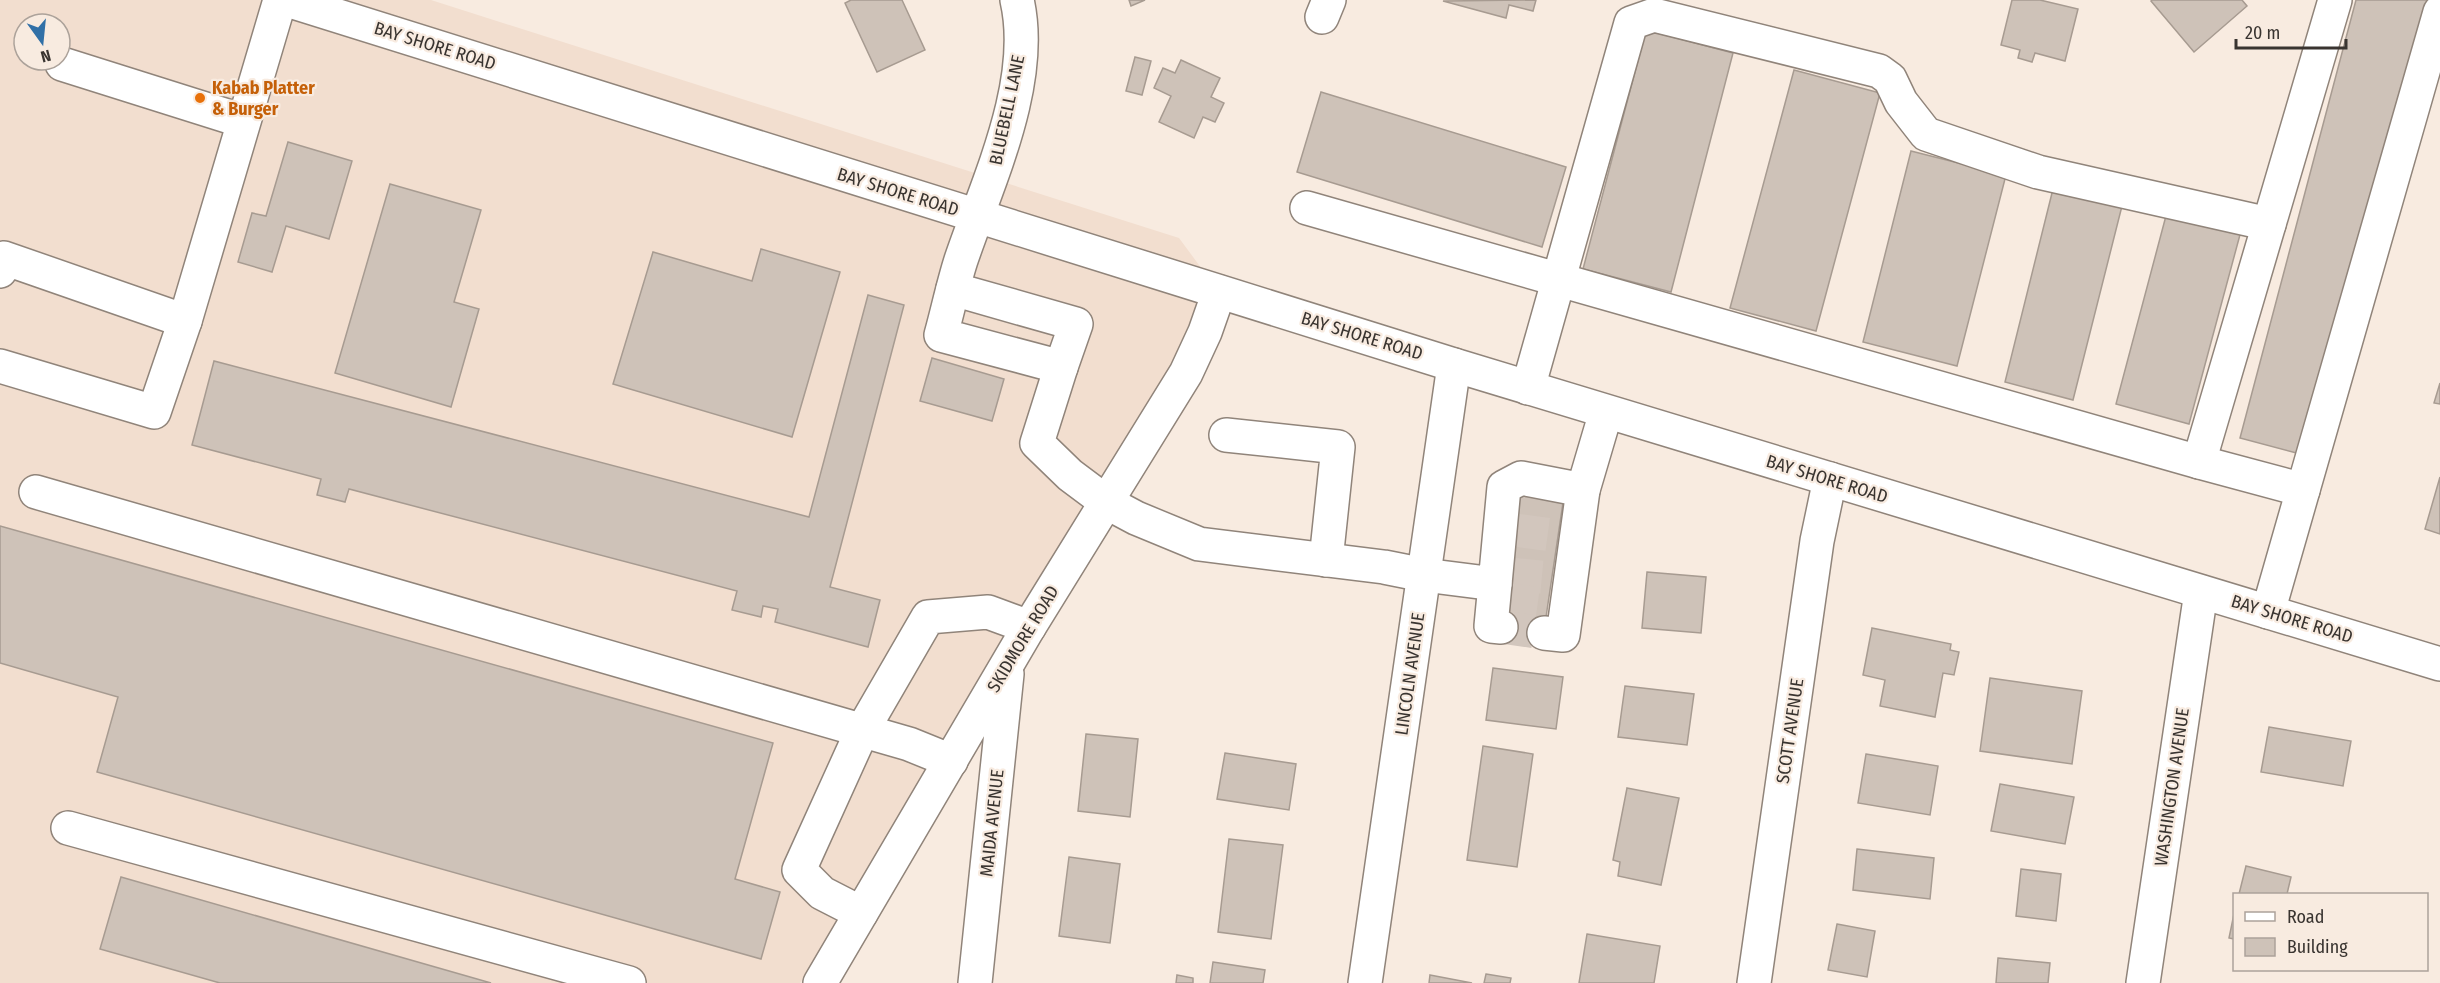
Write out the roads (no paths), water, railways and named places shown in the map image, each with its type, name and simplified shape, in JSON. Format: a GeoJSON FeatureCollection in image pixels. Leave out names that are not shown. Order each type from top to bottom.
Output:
{"type":"FeatureCollection","features":[{"type":"Feature","properties":{"kind":"street"},"geometry":{"type":"LineString","coordinates":[[0,366],[154,412],[185,321],[280,0]]}},
{"type":"Feature","properties":{"kind":"street","name":"BAY SHORE ROAD"},"geometry":{"type":"LineString","coordinates":[[287,0],[1528,388],[2440,664]]}},
{"type":"Feature","properties":{"kind":"street","name":"BLUEBELL LANE"},"geometry":{"type":"LineString","coordinates":[[1017,0],[1020,66],[1000,155],[961,261],[941,335],[1061,367]]}},
{"type":"Feature","properties":{"kind":"street"},"geometry":{"type":"LineString","coordinates":[[2199,462],[2335,0]]}},
{"type":"Feature","properties":{"kind":"street"},"geometry":{"type":"LineString","coordinates":[[2268,612],[2440,12]]}},
{"type":"Feature","properties":{"kind":"street"},"geometry":{"type":"LineString","coordinates":[[1528,388],[1631,23],[1654,15],[1880,71],[1890,79],[1901,102],[1926,134],[2038,171],[2269,224]]}},
{"type":"Feature","properties":{"kind":"street"},"geometry":{"type":"LineString","coordinates":[[72,67],[243,121]]}},
{"type":"Feature","properties":{"kind":"street"},"geometry":{"type":"LineString","coordinates":[[1307,208],[2303,490]]}},
{"type":"Feature","properties":{"kind":"street"},"geometry":{"type":"LineString","coordinates":[[0,271],[4,258],[185,321]]}},
{"type":"Feature","properties":{"kind":"street"},"geometry":{"type":"LineString","coordinates":[[953,290],[1076,324],[1037,443],[1070,475],[1106,502],[1136,518],[1199,544],[1384,567],[1424,575],[1503,572],[1504,487],[1521,478],[1583,490]]}},
{"type":"Feature","properties":{"kind":"street","name":"SKIDMORE ROAD"},"geometry":{"type":"LineString","coordinates":[[820,983],[1029,627],[1186,373],[1205,332],[1219,292]]}},
{"type":"Feature","properties":{"kind":"street","name":"LINCOLN AVENUE"},"geometry":{"type":"LineString","coordinates":[[1365,983],[1454,365]]}},
{"type":"Feature","properties":{"kind":"street"},"geometry":{"type":"LineString","coordinates":[[1560,578],[1606,411]]}},
{"type":"Feature","properties":{"kind":"street"},"geometry":{"type":"LineString","coordinates":[[1226,435],[1338,447],[1326,560]]}},
{"type":"Feature","properties":{"kind":"street","name":"SCOTT AVENUE"},"geometry":{"type":"LineString","coordinates":[[1754,983],[1817,541],[1830,480]]}},
{"type":"Feature","properties":{"kind":"street"},"geometry":{"type":"LineString","coordinates":[[36,492],[909,744],[951,761]]}},
{"type":"Feature","properties":{"kind":"street","name":"WASHINGTON AVENUE"},"geometry":{"type":"LineString","coordinates":[[2143,983],[2201,592]]}},
{"type":"Feature","properties":{"kind":"street"},"geometry":{"type":"LineString","coordinates":[[861,913],[822,893],[799,870],[862,731],[928,617],[988,612],[1029,627]]}},
{"type":"Feature","properties":{"kind":"street","name":"MAIDA AVENUE"},"geometry":{"type":"LineString","coordinates":[[975,983],[1008,663]]}},
{"type":"Feature","properties":{"kind":"street"},"geometry":{"type":"LineString","coordinates":[[68,828],[629,983]]}},
{"type":"Feature","properties":{"kind":"tunnel"},"geometry":{"type":"LineString","coordinates":[[1515,530],[1559,536]]}},
{"type":"Feature","properties":{"kind":"tunnel"},"geometry":{"type":"LineString","coordinates":[[1509,574],[1552,578]]}},
{"type":"Feature","properties":{"kind":"tunnel"},"geometry":{"type":"LineString","coordinates":[[1505,599],[1548,605]]}},
{"type":"Feature","properties":{"kind":"tunnel"},"geometry":{"type":"LineString","coordinates":[[1501,627],[1544,633]]}},
{"type":"Feature","properties":{"kind":"place","name":"Kabab Platter & Burger"},"geometry":{"type":"Point","coordinates":[200,98]}}]}
